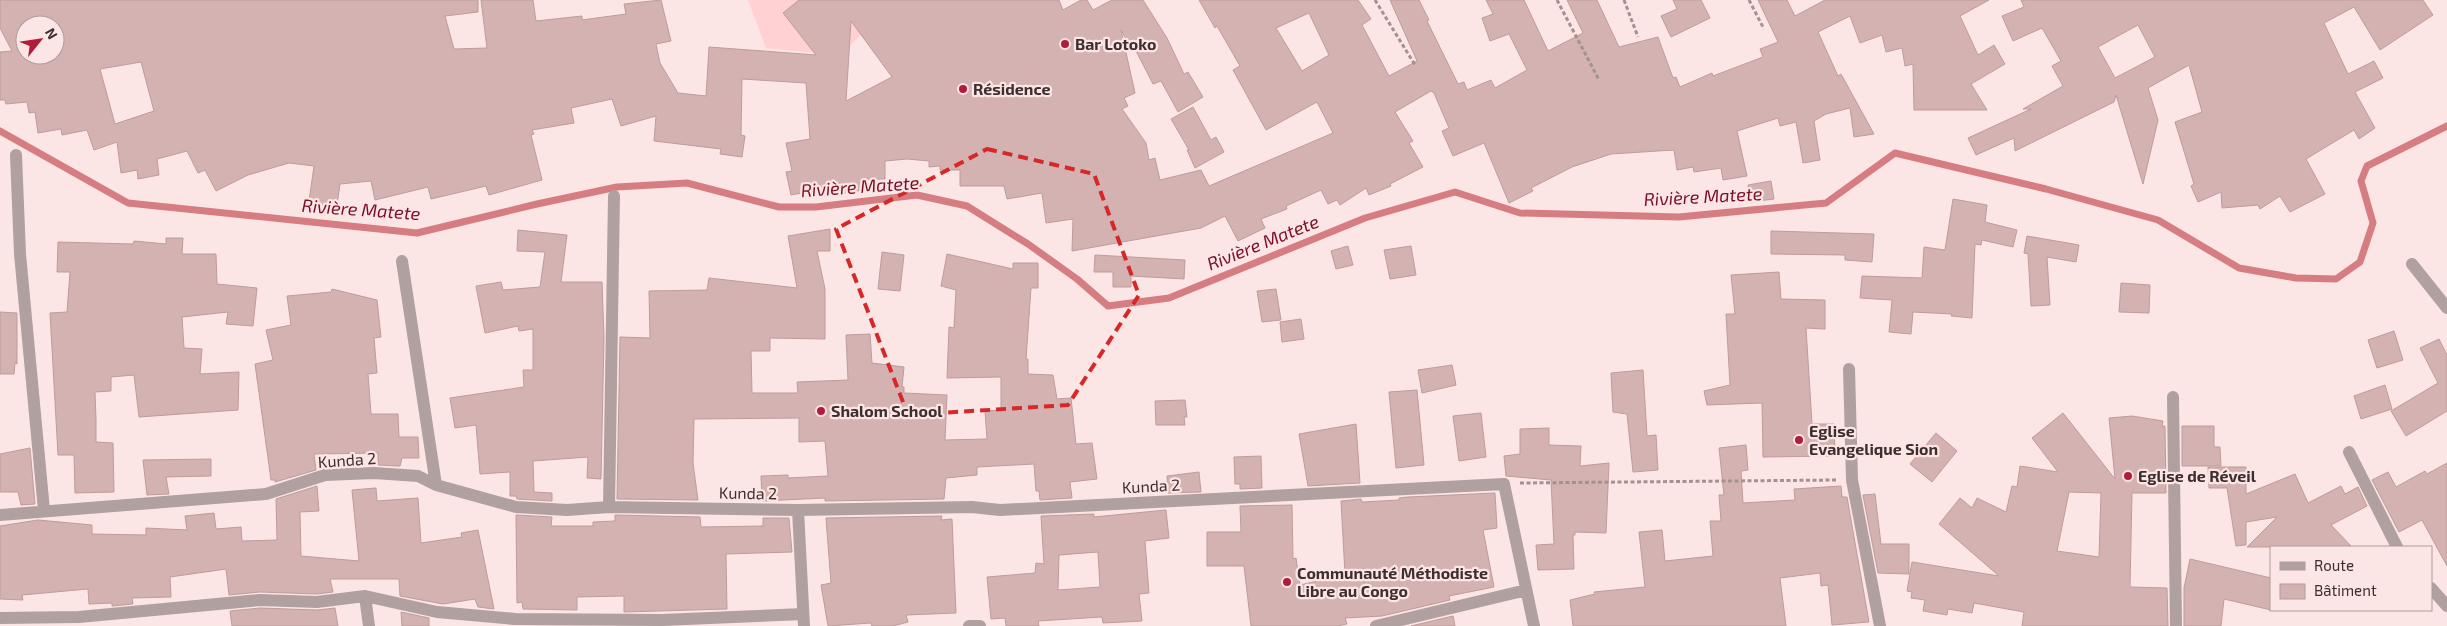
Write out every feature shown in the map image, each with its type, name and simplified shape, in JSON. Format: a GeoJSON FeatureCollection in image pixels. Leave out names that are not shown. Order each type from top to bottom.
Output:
{"type":"FeatureCollection","features":[{"type":"Feature","properties":{"kind":"street"},"geometry":{"type":"LineString","coordinates":[[16,155],[20,254],[44,510]]}},
{"type":"Feature","properties":{"kind":"street"},"geometry":{"type":"LineString","coordinates":[[610,507],[614,196]]}},
{"type":"Feature","properties":{"kind":"street"},"geometry":{"type":"LineString","coordinates":[[402,261],[436,485]]}},
{"type":"Feature","properties":{"kind":"street"},"geometry":{"type":"LineString","coordinates":[[2412,264],[2447,308]]}},
{"type":"Feature","properties":{"kind":"street"},"geometry":{"type":"LineString","coordinates":[[1849,368],[1852,480],[1880,626]]}},
{"type":"Feature","properties":{"kind":"street"},"geometry":{"type":"LineString","coordinates":[[2173,397],[2176,626]]}},
{"type":"Feature","properties":{"kind":"street"},"geometry":{"type":"LineString","coordinates":[[2349,452],[2396,546]]}},
{"type":"Feature","properties":{"kind":"street","name":"Kunda 2"},"geometry":{"type":"LineString","coordinates":[[0,515],[44,510],[266,494],[325,475],[374,473],[418,476],[436,485],[516,507],[567,510],[610,507],[798,510],[972,507],[1000,510],[1504,484]]}},
{"type":"Feature","properties":{"kind":"street"},"geometry":{"type":"LineString","coordinates":[[1504,484],[1534,626]]}},
{"type":"Feature","properties":{"kind":"street"},"geometry":{"type":"LineString","coordinates":[[0,618],[79,616],[260,600],[317,602],[365,596],[437,612],[516,623],[803,620],[798,510]]}},
{"type":"Feature","properties":{"kind":"street"},"geometry":{"type":"LineString","coordinates":[[2432,589],[2447,606]]}},
{"type":"Feature","properties":{"kind":"street"},"geometry":{"type":"LineString","coordinates":[[1376,626],[1526,590]]}},
{"type":"Feature","properties":{"kind":"street"},"geometry":{"type":"LineString","coordinates":[[365,596],[369,626]]}},
{"type":"Feature","properties":{"kind":"street"},"geometry":{"type":"LineString","coordinates":[[969,626],[980,626]]}},
{"type":"Feature","properties":{"kind":"path"},"geometry":{"type":"LineString","coordinates":[[1375,0],[1415,64]]}},
{"type":"Feature","properties":{"kind":"path"},"geometry":{"type":"LineString","coordinates":[[1556,0],[1599,80]]}},
{"type":"Feature","properties":{"kind":"path"},"geometry":{"type":"LineString","coordinates":[[1624,0],[1638,37]]}},
{"type":"Feature","properties":{"kind":"path"},"geometry":{"type":"LineString","coordinates":[[1749,0],[1764,29]]}},
{"type":"Feature","properties":{"kind":"path"},"geometry":{"type":"LineString","coordinates":[[1504,484],[1852,480]]}},
{"type":"Feature","properties":{"kind":"highlighted area"},"geometry":{"type":"Polygon","coordinates":[[[987,149],[1094,174],[1139,295],[1068,405],[908,415],[836,229],[987,149]]]}},
{"type":"Feature","properties":{"kind":"shaded area"},"geometry":{"type":"Polygon","coordinates":[[[748,0],[894,0],[841,55],[766,48],[748,0]]]}},
{"type":"Feature","properties":{"kind":"building"},"geometry":{"type":"Polygon","coordinates":[[[0,0],[478,0],[478,12],[445,16],[454,49],[487,48],[481,0],[533,0],[536,21],[582,16],[582,20],[626,14],[624,4],[661,0],[671,41],[656,44],[660,63],[678,93],[706,96],[709,47],[816,55],[783,13],[799,0],[1059,0],[1063,10],[1081,0],[1087,0],[1093,10],[1112,0],[1143,0],[1167,38],[1184,74],[1188,72],[1203,97],[1178,112],[1161,81],[1153,84],[1135,49],[1132,50],[1121,30],[1135,93],[1124,98],[1128,106],[1122,109],[1146,143],[1149,160],[1155,158],[1160,180],[1201,170],[1209,186],[1333,133],[1317,102],[1266,130],[1233,70],[1240,66],[1217,26],[1215,28],[1199,0],[1358,0],[1371,19],[1362,25],[1389,76],[1417,61],[1390,0],[1419,0],[1429,20],[1427,21],[1458,84],[1464,82],[1467,90],[1491,80],[1495,88],[1527,70],[1509,34],[1490,41],[1482,18],[1493,14],[1486,0],[1524,0],[1548,51],[1583,33],[1567,0],[1597,0],[1619,47],[1658,37],[1673,78],[1676,77],[1680,87],[1712,73],[1713,76],[1763,57],[1760,49],[1778,42],[1758,0],[1787,0],[1795,16],[1825,0],[1989,0],[1960,16],[1978,55],[1994,45],[2005,64],[1971,84],[1987,110],[1914,110],[1913,64],[1905,66],[1902,48],[1886,52],[1882,35],[1860,43],[1850,16],[1818,32],[1838,76],[1841,74],[1874,134],[1854,137],[1850,108],[1826,114],[1814,121],[1820,160],[1803,163],[1796,122],[1780,126],[1778,118],[1737,131],[1747,176],[1723,180],[1721,168],[1694,172],[1693,167],[1677,170],[1674,150],[1611,154],[1572,167],[1531,188],[1533,191],[1509,203],[1484,143],[1453,156],[1442,131],[1449,128],[1434,93],[1431,91],[1395,112],[1413,141],[1409,143],[1423,167],[1390,184],[1391,186],[1369,195],[1366,188],[1340,205],[1337,200],[1328,204],[1321,190],[1286,206],[1287,209],[1261,219],[1265,228],[1238,241],[1225,216],[1201,228],[1072,251],[1073,219],[1046,223],[1042,193],[1007,199],[1004,186],[960,186],[960,170],[940,170],[940,166],[929,167],[929,161],[907,159],[885,161],[885,179],[862,179],[863,190],[824,196],[824,189],[791,195],[786,172],[792,171],[786,143],[810,139],[806,83],[742,79],[741,135],[745,136],[742,157],[720,154],[721,149],[654,141],[656,116],[621,126],[612,99],[571,108],[574,123],[532,130],[534,134],[531,135],[542,180],[489,195],[486,186],[431,199],[428,187],[375,200],[371,181],[340,184],[336,212],[308,208],[314,166],[289,163],[248,175],[216,191],[205,170],[198,173],[187,151],[157,159],[159,175],[138,179],[137,170],[121,173],[117,142],[94,150],[87,130],[62,135],[61,129],[38,133],[35,112],[29,113],[27,102],[6,104],[5,100],[0,100],[0,52],[12,51],[0,28],[0,0]],[[1309,13],[1276,28],[1302,71],[1329,55],[1309,13]],[[851,21],[846,101],[892,77],[851,21]],[[141,62],[100,69],[115,124],[154,111],[141,62]]]}},
{"type":"Feature","properties":{"kind":"building"},"geometry":{"type":"Polygon","coordinates":[[[1673,0],[1701,0],[1710,18],[1671,37],[1661,16],[1677,9],[1673,0]]]}},
{"type":"Feature","properties":{"kind":"building"},"geometry":{"type":"Polygon","coordinates":[[[2021,0],[2423,0],[2433,15],[2380,50],[2354,7],[2324,23],[2348,74],[2374,61],[2383,78],[2355,92],[2375,128],[2359,139],[2354,130],[2306,159],[2325,194],[2290,212],[2280,196],[2260,209],[2258,205],[2222,208],[2221,192],[2198,202],[2191,186],[2194,184],[2175,122],[2202,112],[2189,65],[2148,88],[2158,120],[2143,184],[2116,95],[2114,102],[2015,151],[2014,138],[1976,155],[1968,138],[2031,109],[2023,109],[2063,86],[2052,66],[2061,61],[2042,28],[2013,41],[2002,16],[2024,7],[2021,0]],[[2138,25],[2098,47],[2115,78],[2155,57],[2138,25]]]}},
{"type":"Feature","properties":{"kind":"building"},"geometry":{"type":"Polygon","coordinates":[[[1193,107],[1211,140],[1216,137],[1224,152],[1195,168],[1187,150],[1189,150],[1171,119],[1193,107]]]}},
{"type":"Feature","properties":{"kind":"building"},"geometry":{"type":"Polygon","coordinates":[[[1771,181],[1774,199],[1750,202],[1748,185],[1771,181]]]}},
{"type":"Feature","properties":{"kind":"building"},"geometry":{"type":"Polygon","coordinates":[[[1953,199],[1987,205],[1985,222],[2017,230],[2013,247],[1982,240],[1981,245],[1975,244],[1972,318],[1951,316],[1952,314],[1913,312],[1911,334],[1889,332],[1892,300],[1860,298],[1862,276],[1922,278],[1924,247],[1945,250],[1953,199]]]}},
{"type":"Feature","properties":{"kind":"building"},"geometry":{"type":"Polygon","coordinates":[[[830,229],[830,251],[817,251],[825,289],[825,339],[770,338],[770,351],[751,351],[752,393],[798,393],[797,382],[848,380],[846,335],[870,334],[872,363],[904,367],[902,387],[904,387],[904,393],[947,395],[945,440],[987,439],[985,411],[1001,410],[1001,377],[947,378],[949,327],[954,328],[956,290],[941,286],[947,254],[1013,269],[1013,263],[1038,263],[1038,288],[1031,288],[1026,359],[1028,359],[1028,374],[1053,375],[1057,399],[1071,398],[1076,444],[1092,443],[1097,479],[1070,482],[1072,498],[1040,500],[1039,491],[1036,491],[1034,464],[977,467],[977,475],[946,478],[944,499],[825,501],[825,498],[762,501],[761,476],[788,475],[788,478],[828,476],[825,441],[799,442],[799,418],[694,419],[693,463],[698,500],[617,499],[620,337],[650,338],[649,291],[707,290],[709,278],[797,288],[788,236],[830,229]]]}},
{"type":"Feature","properties":{"kind":"building"},"geometry":{"type":"Polygon","coordinates":[[[518,230],[567,235],[561,282],[602,282],[604,337],[601,479],[587,478],[588,457],[533,461],[534,492],[552,493],[552,501],[517,499],[516,496],[510,496],[510,472],[480,474],[476,425],[455,428],[450,398],[524,387],[523,370],[533,370],[533,329],[519,331],[518,326],[485,333],[476,286],[501,282],[503,290],[540,287],[545,252],[517,251],[518,230]]]}},
{"type":"Feature","properties":{"kind":"building"},"geometry":{"type":"Polygon","coordinates":[[[1771,231],[1874,234],[1872,262],[1845,260],[1845,255],[1771,254],[1771,231]]]}},
{"type":"Feature","properties":{"kind":"building"},"geometry":{"type":"Polygon","coordinates":[[[2027,236],[2079,245],[2076,262],[2047,257],[2050,305],[2031,306],[2028,254],[2024,253],[2027,236]]]}},
{"type":"Feature","properties":{"kind":"building"},"geometry":{"type":"Polygon","coordinates":[[[166,238],[183,238],[182,254],[216,254],[217,284],[257,288],[253,326],[226,324],[228,312],[182,317],[184,348],[202,349],[200,374],[239,372],[238,410],[139,417],[134,375],[111,377],[111,391],[95,392],[96,442],[113,443],[114,492],[75,493],[74,455],[58,455],[50,313],[67,312],[70,272],[57,272],[58,242],[133,244],[134,241],[166,244],[166,238]]]}},
{"type":"Feature","properties":{"kind":"building"},"geometry":{"type":"Polygon","coordinates":[[[1348,246],[1353,265],[1336,269],[1331,251],[1348,246]]]}},
{"type":"Feature","properties":{"kind":"building"},"geometry":{"type":"Polygon","coordinates":[[[1411,246],[1416,275],[1390,279],[1384,250],[1411,246]]]}},
{"type":"Feature","properties":{"kind":"building"},"geometry":{"type":"Polygon","coordinates":[[[882,252],[904,255],[900,291],[878,289],[882,252]]]}},
{"type":"Feature","properties":{"kind":"building"},"geometry":{"type":"Polygon","coordinates":[[[1095,255],[1185,260],[1184,279],[1131,276],[1131,287],[1113,287],[1113,272],[1094,272],[1095,255]]]}},
{"type":"Feature","properties":{"kind":"building"},"geometry":{"type":"Polygon","coordinates":[[[1779,272],[1781,299],[1825,300],[1825,329],[1806,328],[1812,424],[1834,424],[1835,456],[1763,457],[1762,403],[1707,405],[1704,391],[1730,385],[1726,314],[1735,314],[1731,275],[1779,272]]]}},
{"type":"Feature","properties":{"kind":"building"},"geometry":{"type":"Polygon","coordinates":[[[2121,283],[2150,285],[2149,313],[2119,312],[2121,283]]]}},
{"type":"Feature","properties":{"kind":"building"},"geometry":{"type":"Polygon","coordinates":[[[332,289],[377,300],[381,337],[374,338],[377,373],[368,374],[371,414],[398,414],[399,437],[418,437],[419,458],[402,458],[400,466],[397,466],[378,465],[378,453],[314,454],[316,470],[275,482],[275,480],[271,480],[255,364],[273,360],[266,330],[291,325],[287,296],[331,292],[332,289]]]}},
{"type":"Feature","properties":{"kind":"building"},"geometry":{"type":"Polygon","coordinates":[[[1276,289],[1281,320],[1262,322],[1257,291],[1276,289]]]}},
{"type":"Feature","properties":{"kind":"building"},"geometry":{"type":"Polygon","coordinates":[[[0,312],[17,313],[17,364],[15,363],[14,374],[0,374],[0,312]]]}},
{"type":"Feature","properties":{"kind":"building"},"geometry":{"type":"Polygon","coordinates":[[[1301,319],[1304,339],[1282,342],[1280,322],[1301,319]]]}},
{"type":"Feature","properties":{"kind":"building"},"geometry":{"type":"Polygon","coordinates":[[[2394,331],[2403,360],[2377,368],[2368,340],[2394,331]]]}},
{"type":"Feature","properties":{"kind":"building"},"geometry":{"type":"Polygon","coordinates":[[[2439,339],[2447,355],[2447,411],[2406,436],[2391,411],[2438,383],[2420,348],[2439,339]]]}},
{"type":"Feature","properties":{"kind":"building"},"geometry":{"type":"Polygon","coordinates":[[[1452,365],[1456,385],[1422,393],[1418,370],[1452,365]]]}},
{"type":"Feature","properties":{"kind":"building"},"geometry":{"type":"Polygon","coordinates":[[[1643,370],[1647,436],[1656,435],[1658,470],[1633,472],[1627,414],[1613,412],[1611,373],[1643,370]]]}},
{"type":"Feature","properties":{"kind":"building"},"geometry":{"type":"Polygon","coordinates":[[[2385,385],[2392,409],[2361,419],[2354,396],[2385,385]]]}},
{"type":"Feature","properties":{"kind":"building"},"geometry":{"type":"Polygon","coordinates":[[[1417,390],[1424,465],[1396,468],[1389,392],[1417,390]]]}},
{"type":"Feature","properties":{"kind":"building"},"geometry":{"type":"Polygon","coordinates":[[[1185,400],[1187,417],[1184,417],[1185,425],[1156,425],[1155,401],[1185,400]]]}},
{"type":"Feature","properties":{"kind":"building"},"geometry":{"type":"Polygon","coordinates":[[[1481,413],[1486,457],[1459,461],[1453,416],[1481,413]]]}},
{"type":"Feature","properties":{"kind":"building"},"geometry":{"type":"Polygon","coordinates":[[[2063,413],[2115,479],[2109,418],[2132,416],[2163,421],[2162,426],[2165,426],[2166,493],[2132,493],[2130,587],[2167,588],[2168,626],[2022,626],[2024,612],[1974,603],[1972,613],[1948,609],[1947,615],[1923,611],[1925,600],[1911,598],[1912,592],[1907,591],[1912,562],[1999,576],[1939,524],[1960,498],[1972,508],[1977,498],[2006,512],[2012,486],[2017,487],[2020,466],[2058,472],[2032,438],[2063,413]],[[2069,492],[2057,551],[2099,557],[2101,493],[2069,492]]]}},
{"type":"Feature","properties":{"kind":"building"},"geometry":{"type":"Polygon","coordinates":[[[1356,424],[1360,483],[1308,486],[1299,434],[1356,424]]]}},
{"type":"Feature","properties":{"kind":"building"},"geometry":{"type":"Polygon","coordinates":[[[2182,426],[2214,426],[2214,447],[2220,447],[2221,466],[2182,466],[2182,426]]]}},
{"type":"Feature","properties":{"kind":"building"},"geometry":{"type":"Polygon","coordinates":[[[1549,428],[1549,445],[1581,446],[1580,466],[1609,463],[1606,533],[1575,532],[1575,535],[1573,535],[1574,569],[1538,570],[1536,545],[1554,544],[1551,480],[1506,476],[1504,456],[1520,454],[1520,429],[1549,428]]]}},
{"type":"Feature","properties":{"kind":"building"},"geometry":{"type":"Polygon","coordinates":[[[1936,433],[1957,451],[1932,482],[1910,464],[1936,433]]]}},
{"type":"Feature","properties":{"kind":"building"},"geometry":{"type":"Polygon","coordinates":[[[1746,445],[1748,470],[1741,471],[1743,503],[1795,500],[1794,489],[1841,486],[1842,497],[1847,497],[1869,622],[1832,625],[1828,585],[1821,586],[1820,573],[1780,578],[1786,626],[1573,626],[1570,600],[1595,594],[1594,592],[1645,587],[1639,532],[1662,530],[1665,561],[1713,556],[1710,521],[1721,521],[1719,495],[1724,495],[1719,448],[1746,445]]]}},
{"type":"Feature","properties":{"kind":"building"},"geometry":{"type":"Polygon","coordinates":[[[30,448],[35,504],[21,505],[18,492],[0,492],[0,454],[30,448]]]}},
{"type":"Feature","properties":{"kind":"building"},"geometry":{"type":"Polygon","coordinates":[[[1261,456],[1262,488],[1240,489],[1240,484],[1235,484],[1234,457],[1261,456]]]}},
{"type":"Feature","properties":{"kind":"building"},"geometry":{"type":"Polygon","coordinates":[[[211,459],[211,476],[166,477],[169,494],[147,495],[143,460],[211,459]]]}},
{"type":"Feature","properties":{"kind":"building"},"geometry":{"type":"Polygon","coordinates":[[[2447,463],[2447,566],[2422,520],[2399,532],[2372,480],[2388,472],[2396,487],[2425,471],[2427,474],[2447,463]]]}},
{"type":"Feature","properties":{"kind":"building"},"geometry":{"type":"Polygon","coordinates":[[[2208,467],[2246,467],[2246,494],[2295,474],[2308,503],[2341,486],[2345,494],[2358,487],[2367,506],[2331,525],[2351,546],[2247,547],[2277,517],[2246,522],[2246,545],[2236,546],[2227,488],[2209,488],[2208,467]]]}},
{"type":"Feature","properties":{"kind":"building"},"geometry":{"type":"Polygon","coordinates":[[[1199,472],[1201,492],[1168,493],[1167,476],[1199,472]]]}},
{"type":"Feature","properties":{"kind":"building"},"geometry":{"type":"Polygon","coordinates":[[[317,486],[319,511],[300,512],[301,556],[359,561],[352,490],[376,488],[377,501],[418,498],[421,543],[462,537],[461,533],[478,530],[494,609],[478,607],[475,599],[443,604],[400,596],[399,579],[330,579],[333,592],[317,594],[260,592],[229,595],[226,569],[170,577],[171,597],[132,598],[133,604],[112,606],[112,603],[89,604],[88,589],[22,595],[23,600],[0,599],[0,526],[38,520],[92,525],[92,534],[146,535],[146,528],[187,530],[185,516],[214,513],[216,529],[241,527],[242,541],[277,540],[276,499],[317,486]]]}},
{"type":"Feature","properties":{"kind":"building"},"geometry":{"type":"Polygon","coordinates":[[[1495,493],[1497,528],[1483,530],[1494,587],[1449,596],[1450,600],[1382,616],[1345,618],[1347,624],[1337,626],[1251,626],[1244,566],[1207,566],[1207,532],[1241,532],[1240,506],[1292,505],[1293,559],[1296,558],[1300,585],[1345,574],[1341,501],[1361,499],[1362,502],[1399,500],[1399,498],[1408,497],[1495,493]]]}},
{"type":"Feature","properties":{"kind":"building"},"geometry":{"type":"Polygon","coordinates":[[[1875,494],[1881,544],[1909,544],[1909,574],[1878,573],[1863,495],[1875,494]]]}},
{"type":"Feature","properties":{"kind":"building"},"geometry":{"type":"Polygon","coordinates":[[[1166,510],[1169,538],[1145,541],[1149,593],[1139,594],[1142,621],[1103,623],[1102,617],[1038,621],[1039,626],[1006,626],[1005,618],[991,619],[987,577],[1035,573],[1036,563],[1044,564],[1041,516],[1094,514],[1094,517],[1166,510]],[[1098,552],[1059,555],[1058,590],[1100,587],[1098,552]]]}},
{"type":"Feature","properties":{"kind":"building"},"geometry":{"type":"Polygon","coordinates":[[[516,515],[552,517],[551,526],[593,526],[593,522],[615,521],[615,515],[700,517],[701,527],[763,526],[763,518],[789,518],[792,552],[726,554],[727,609],[624,612],[624,596],[577,597],[577,610],[523,609],[522,602],[517,603],[516,515]]]}},
{"type":"Feature","properties":{"kind":"building"},"geometry":{"type":"Polygon","coordinates":[[[942,516],[941,520],[952,519],[956,613],[906,615],[908,622],[893,626],[872,626],[871,623],[828,626],[821,585],[831,583],[826,518],[942,516]]]}},
{"type":"Feature","properties":{"kind":"building"},"geometry":{"type":"Polygon","coordinates":[[[2190,559],[2270,578],[2270,610],[2224,599],[2221,626],[2184,626],[2184,588],[2190,559]]]}},
{"type":"Feature","properties":{"kind":"building"},"geometry":{"type":"Polygon","coordinates":[[[260,608],[317,610],[335,608],[338,626],[232,626],[230,611],[260,608]]]}},
{"type":"Feature","properties":{"kind":"building"},"geometry":{"type":"Polygon","coordinates":[[[401,612],[429,618],[429,626],[402,626],[401,612]]]}},
{"type":"Feature","properties":{"kind":"building"},"geometry":{"type":"Polygon","coordinates":[[[1453,616],[1455,626],[1411,626],[1453,616]]]}},
{"type":"Feature","properties":{"kind":"waterway","name":"Rivière Matete"},"geometry":{"type":"LineString","coordinates":[[0,131],[128,203],[417,233],[617,187],[687,183],[779,207],[816,207],[917,195],[967,206],[1028,244],[1077,279],[1108,306],[1169,298],[1365,218],[1455,192],[1520,213],[1679,217],[1826,203],[1895,153],[2046,189],[2158,220],[2239,268],[2296,278],[2336,279],[2360,262],[2373,223],[2361,181],[2367,166],[2447,126]]}},
{"type":"Feature","properties":{"kind":"place","name":"Bar Lotoko"},"geometry":{"type":"Point","coordinates":[1065,44]}},
{"type":"Feature","properties":{"kind":"place","name":"Résidence"},"geometry":{"type":"Point","coordinates":[963,89]}},
{"type":"Feature","properties":{"kind":"place","name":"Shalom School"},"geometry":{"type":"Point","coordinates":[821,411]}},
{"type":"Feature","properties":{"kind":"place","name":"Eglise Evangelique Sion"},"geometry":{"type":"Point","coordinates":[1799,440]}},
{"type":"Feature","properties":{"kind":"place","name":"Eglise de Réveil"},"geometry":{"type":"Point","coordinates":[2128,476]}},
{"type":"Feature","properties":{"kind":"place","name":"Communauté Méthodiste Libre au Congo"},"geometry":{"type":"Point","coordinates":[1287,582]}}]}
